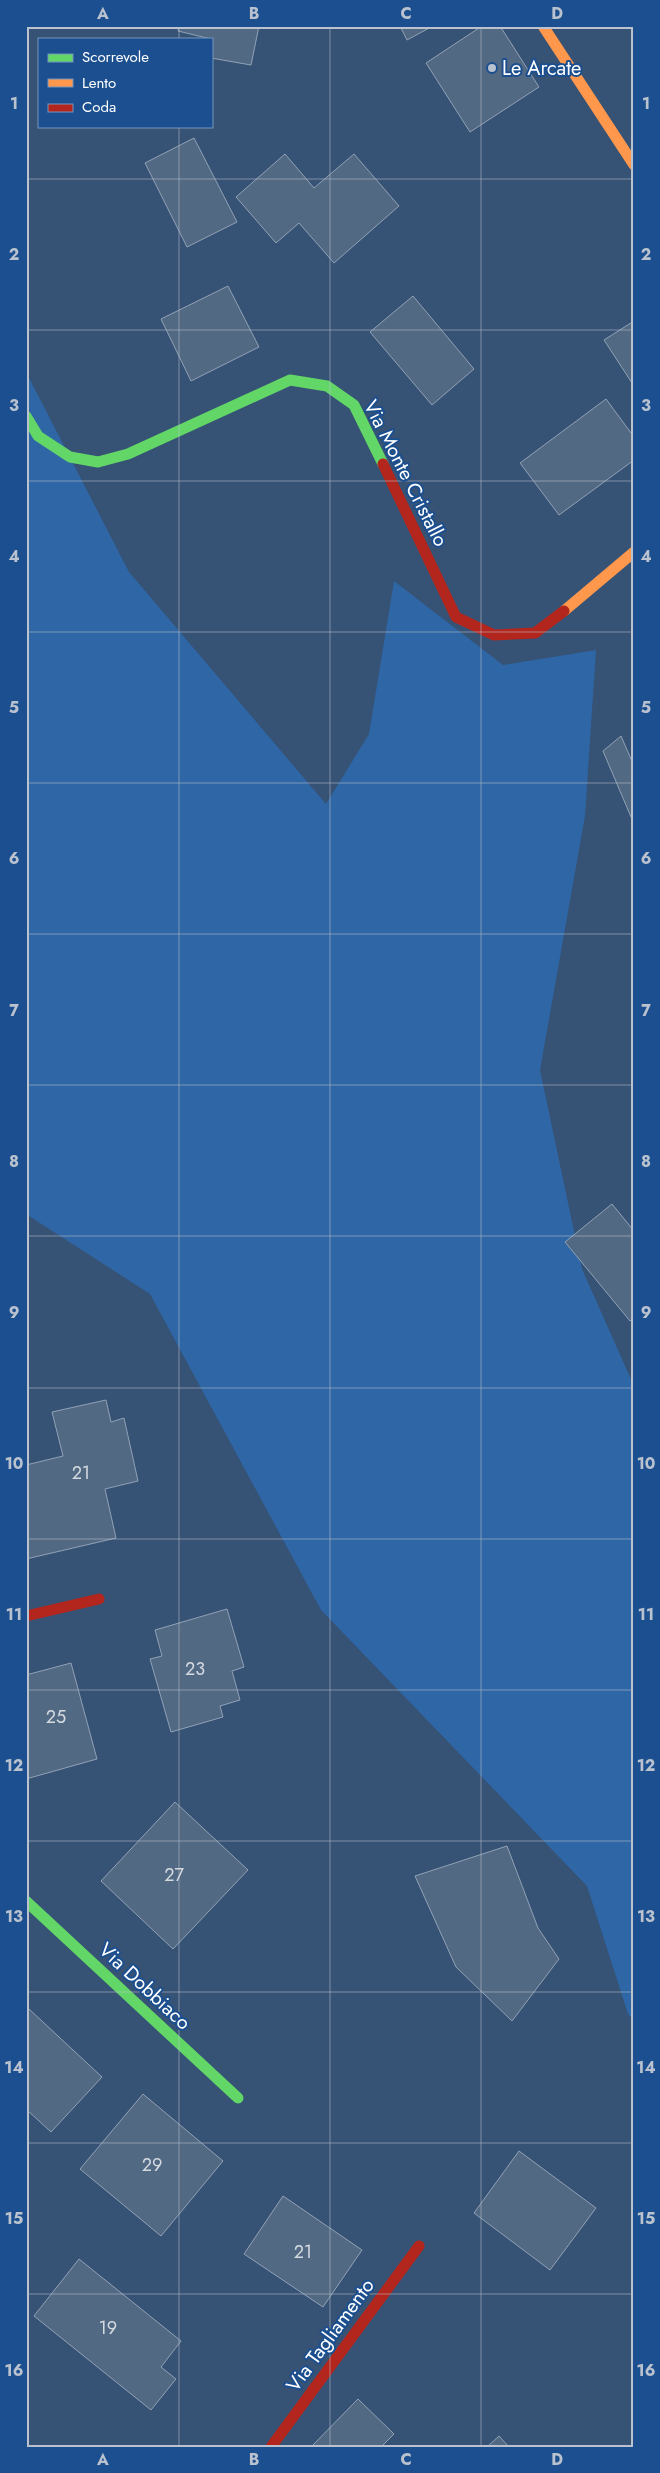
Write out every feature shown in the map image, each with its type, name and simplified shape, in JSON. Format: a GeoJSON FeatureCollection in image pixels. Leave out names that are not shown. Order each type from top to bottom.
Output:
{"type":"FeatureCollection","features":[{"type":"Feature","properties":{"kind":"street"},"geometry":{"type":"LineString","coordinates":[[543,26],[634,165]]}},
{"type":"Feature","properties":{"kind":"street","name":"Via Monte Cristallo"},"geometry":{"type":"LineString","coordinates":[[26,416],[38,436],[70,457],[98,462],[128,454],[290,380],[328,386],[354,405],[456,617],[494,635],[535,633],[578,601],[634,552]]}},
{"type":"Feature","properties":{"kind":"street"},"geometry":{"type":"LineString","coordinates":[[26,1616],[99,1599]]}},
{"type":"Feature","properties":{"kind":"street","name":"Via Dobbiaco"},"geometry":{"type":"LineString","coordinates":[[26,1901],[238,2098]]}},
{"type":"Feature","properties":{"kind":"street","name":"Via Tagliamento"},"geometry":{"type":"LineString","coordinates":[[271,2447],[419,2246]]}},
{"type":"Feature","properties":{"kind":"shaded area"},"geometry":{"type":"Polygon","coordinates":[[[26,372],[129,572],[326,804],[369,734],[394,581],[503,665],[596,650],[585,816],[540,1070],[582,1269],[634,1386],[634,2021],[628,2014],[587,1886],[321,1610],[150,1294],[26,1214],[26,372]]]}},
{"type":"Feature","properties":{"kind":"building"},"geometry":{"type":"Polygon","coordinates":[[[179,26],[259,26],[251,65],[212,58],[212,38],[178,31],[179,26]]]}},
{"type":"Feature","properties":{"kind":"building"},"geometry":{"type":"Polygon","coordinates":[[[400,26],[433,26],[407,40],[400,26]]]}},
{"type":"Feature","properties":{"kind":"building"},"geometry":{"type":"Polygon","coordinates":[[[482,26],[500,26],[539,87],[470,132],[426,63],[482,26]]]}},
{"type":"Feature","properties":{"kind":"building"},"geometry":{"type":"Polygon","coordinates":[[[194,138],[237,222],[187,247],[145,163],[194,138]]]}},
{"type":"Feature","properties":{"kind":"building"},"geometry":{"type":"Polygon","coordinates":[[[285,154],[314,188],[354,154],[399,206],[334,263],[299,223],[276,243],[236,197],[285,154]]]}},
{"type":"Feature","properties":{"kind":"building"},"geometry":{"type":"Polygon","coordinates":[[[228,286],[259,347],[191,381],[161,319],[228,286]]]}},
{"type":"Feature","properties":{"kind":"building"},"geometry":{"type":"Polygon","coordinates":[[[413,296],[474,369],[432,405],[370,332],[413,296]]]}},
{"type":"Feature","properties":{"kind":"building"},"geometry":{"type":"Polygon","coordinates":[[[634,321],[634,386],[604,340],[634,321]]]}},
{"type":"Feature","properties":{"kind":"building"},"geometry":{"type":"Polygon","coordinates":[[[606,399],[634,437],[634,460],[559,515],[520,463],[606,399]]]}},
{"type":"Feature","properties":{"kind":"building"},"geometry":{"type":"Polygon","coordinates":[[[621,736],[634,766],[634,824],[603,751],[621,736]]]}},
{"type":"Feature","properties":{"kind":"building"},"geometry":{"type":"Polygon","coordinates":[[[612,1204],[634,1231],[634,1318],[630,1321],[565,1242],[612,1204]]]}},
{"type":"Feature","properties":{"kind":"building"},"geometry":{"type":"Polygon","coordinates":[[[106,1400],[111,1422],[124,1418],[138,1481],[105,1489],[116,1538],[26,1559],[26,1465],[63,1456],[52,1412],[106,1400]]]}},
{"type":"Feature","properties":{"kind":"building"},"geometry":{"type":"Polygon","coordinates":[[[227,1609],[244,1667],[232,1671],[240,1700],[220,1706],[223,1717],[171,1732],[150,1659],[162,1656],[155,1630],[227,1609]]]}},
{"type":"Feature","properties":{"kind":"building"},"geometry":{"type":"Polygon","coordinates":[[[71,1663],[97,1759],[26,1779],[26,1675],[71,1663]]]}},
{"type":"Feature","properties":{"kind":"building"},"geometry":{"type":"Polygon","coordinates":[[[175,1802],[248,1870],[173,1949],[101,1881],[175,1802]]]}},
{"type":"Feature","properties":{"kind":"building"},"geometry":{"type":"Polygon","coordinates":[[[507,1846],[538,1928],[559,1959],[512,2021],[456,1967],[415,1876],[507,1846]]]}},
{"type":"Feature","properties":{"kind":"building"},"geometry":{"type":"Polygon","coordinates":[[[29,2009],[102,2077],[51,2132],[26,2109],[26,2012],[29,2009]]]}},
{"type":"Feature","properties":{"kind":"building"},"geometry":{"type":"Polygon","coordinates":[[[143,2094],[223,2161],[161,2236],[80,2169],[143,2094]]]}},
{"type":"Feature","properties":{"kind":"building"},"geometry":{"type":"Polygon","coordinates":[[[519,2151],[596,2208],[550,2270],[474,2213],[519,2151]]]}},
{"type":"Feature","properties":{"kind":"building"},"geometry":{"type":"Polygon","coordinates":[[[283,2196],[362,2250],[323,2307],[244,2254],[283,2196]]]}},
{"type":"Feature","properties":{"kind":"building"},"geometry":{"type":"Polygon","coordinates":[[[79,2259],[181,2341],[161,2367],[176,2379],[151,2410],[34,2316],[79,2259]]]}},
{"type":"Feature","properties":{"kind":"building"},"geometry":{"type":"Polygon","coordinates":[[[358,2399],[394,2434],[383,2445],[385,2447],[311,2447],[358,2399]]]}},
{"type":"Feature","properties":{"kind":"building"},"geometry":{"type":"Polygon","coordinates":[[[499,2436],[509,2447],[487,2447],[499,2436]]]}},
{"type":"Feature","properties":{"kind":"traffic: fast"},"geometry":{"type":"LineString","coordinates":[[26,416],[38,436],[70,457],[98,462],[128,454],[290,380],[327,386],[354,405],[383,464]]}},
{"type":"Feature","properties":{"kind":"traffic: fast"},"geometry":{"type":"LineString","coordinates":[[26,1901],[238,2098]]}},
{"type":"Feature","properties":{"kind":"traffic: slow"},"geometry":{"type":"LineString","coordinates":[[543,26],[634,165]]}},
{"type":"Feature","properties":{"kind":"traffic: slow"},"geometry":{"type":"LineString","coordinates":[[564,611],[634,552]]}},
{"type":"Feature","properties":{"kind":"traffic: jam"},"geometry":{"type":"LineString","coordinates":[[383,464],[456,617],[494,635],[535,633],[564,611]]}},
{"type":"Feature","properties":{"kind":"traffic: jam"},"geometry":{"type":"LineString","coordinates":[[26,1616],[99,1599]]}},
{"type":"Feature","properties":{"kind":"traffic: jam"},"geometry":{"type":"LineString","coordinates":[[271,2447],[419,2246]]}},
{"type":"Feature","properties":{"kind":"place","name":"Le Arcate"},"geometry":{"type":"Point","coordinates":[492,68]}}]}
